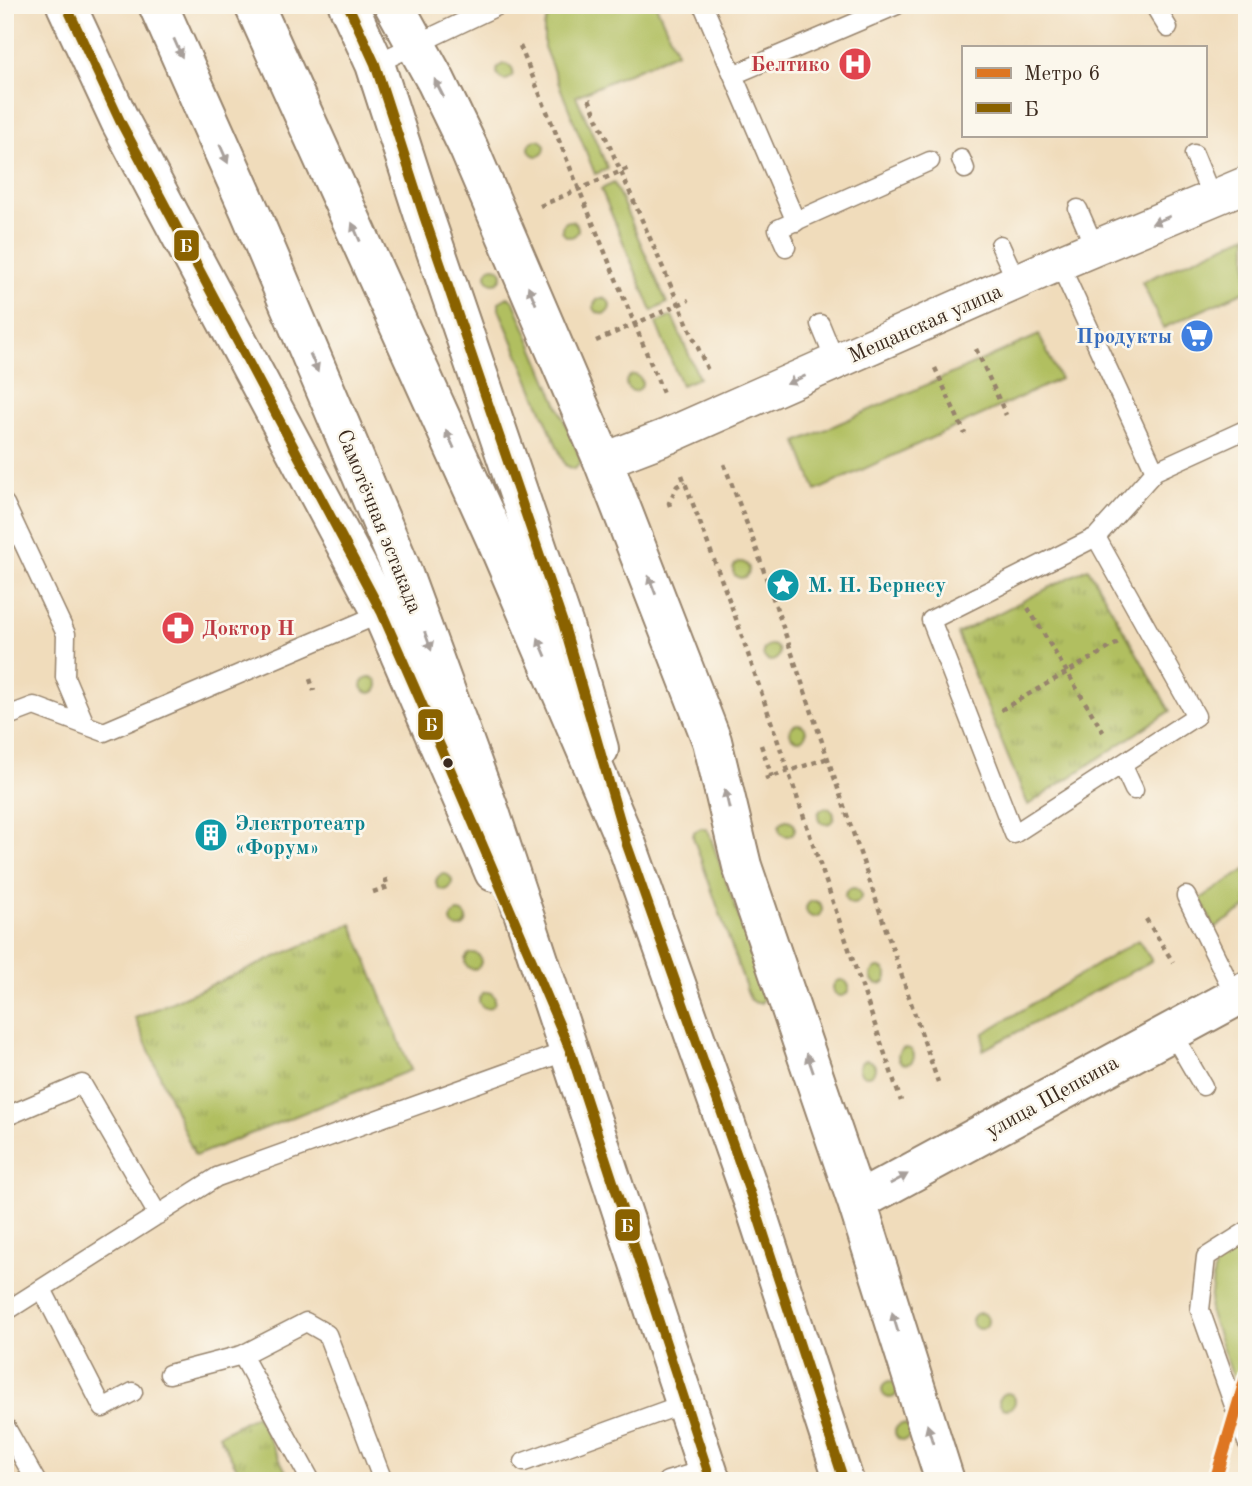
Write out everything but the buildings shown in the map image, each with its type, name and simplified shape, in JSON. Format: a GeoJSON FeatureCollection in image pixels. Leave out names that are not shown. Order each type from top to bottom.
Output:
{"type":"FeatureCollection","features":[{"type":"Feature","properties":{"kind":"main road"},"geometry":{"type":"LineString","coordinates":[[66,5],[120,121],[382,612],[570,1050],[709,1475]]}},
{"type":"Feature","properties":{"kind":"main road","name":"Самотёчная эстакада"},"geometry":{"type":"LineString","coordinates":[[158,5],[400,566],[490,812],[570,1050]]}},
{"type":"Feature","properties":{"kind":"main road"},"geometry":{"type":"LineString","coordinates":[[254,5],[497,542],[627,845]]}},
{"type":"Feature","properties":{"kind":"main road"},"geometry":{"type":"LineString","coordinates":[[348,5],[375,64],[564,626],[627,845],[754,1204],[844,1481]]}},
{"type":"Feature","properties":{"kind":"main road"},"geometry":{"type":"LineString","coordinates":[[394,5],[469,149],[603,461],[712,741],[742,866],[858,1202],[945,1481]]}},
{"type":"Feature","properties":{"kind":"main road","name":"улица Щепкина"},"geometry":{"type":"LineString","coordinates":[[858,1202],[1241,994]]}},
{"type":"Feature","properties":{"kind":"street","name":"Мещанская улица"},"geometry":{"type":"LineString","coordinates":[[603,461],[668,436],[1059,263],[1247,184]]}},
{"type":"Feature","properties":{"kind":"lane"},"geometry":{"type":"LineString","coordinates":[[375,64],[499,5]]}},
{"type":"Feature","properties":{"kind":"lane"},"geometry":{"type":"LineString","coordinates":[[703,5],[796,222]]}},
{"type":"Feature","properties":{"kind":"lane"},"geometry":{"type":"LineString","coordinates":[[733,75],[897,5]]}},
{"type":"Feature","properties":{"kind":"lane"},"geometry":{"type":"LineString","coordinates":[[1154,5],[1168,28]]}},
{"type":"Feature","properties":{"kind":"lane"},"geometry":{"type":"LineString","coordinates":[[1194,154],[1212,198]]}},
{"type":"Feature","properties":{"kind":"lane"},"geometry":{"type":"LineString","coordinates":[[786,247],[778,229],[929,161]]}},
{"type":"Feature","properties":{"kind":"lane"},"geometry":{"type":"LineString","coordinates":[[1078,209],[1096,248]]}},
{"type":"Feature","properties":{"kind":"lane"},"geometry":{"type":"LineString","coordinates":[[1000,245],[1017,282]]}},
{"type":"Feature","properties":{"kind":"lane"},"geometry":{"type":"LineString","coordinates":[[1059,263],[1155,471]]}},
{"type":"Feature","properties":{"kind":"lane"},"geometry":{"type":"LineString","coordinates":[[820,324],[836,363]]}},
{"type":"Feature","properties":{"kind":"lane"},"geometry":{"type":"LineString","coordinates":[[1096,537],[1196,716],[1014,834],[931,620],[1096,537],[1155,471],[1247,429]]}},
{"type":"Feature","properties":{"kind":"lane"},"geometry":{"type":"LineString","coordinates":[[5,504],[66,635],[65,677],[85,724]]}},
{"type":"Feature","properties":{"kind":"lane"},"geometry":{"type":"LineString","coordinates":[[5,717],[34,706],[104,732],[382,612]]}},
{"type":"Feature","properties":{"kind":"lane"},"geometry":{"type":"LineString","coordinates":[[1123,765],[1134,790]]}},
{"type":"Feature","properties":{"kind":"lane"},"geometry":{"type":"LineString","coordinates":[[1186,896],[1241,994]]}},
{"type":"Feature","properties":{"kind":"lane"},"geometry":{"type":"LineString","coordinates":[[1171,1031],[1203,1086]]}},
{"type":"Feature","properties":{"kind":"lane"},"geometry":{"type":"LineString","coordinates":[[5,1312],[217,1177],[570,1050]]}},
{"type":"Feature","properties":{"kind":"lane"},"geometry":{"type":"LineString","coordinates":[[5,1116],[82,1084],[158,1215]]}},
{"type":"Feature","properties":{"kind":"lane"},"geometry":{"type":"LineString","coordinates":[[1247,1231],[1206,1257],[1200,1310],[1247,1442]]}},
{"type":"Feature","properties":{"kind":"lane"},"geometry":{"type":"LineString","coordinates":[[42,1289],[103,1408],[133,1392]]}},
{"type":"Feature","properties":{"kind":"lane"},"geometry":{"type":"LineString","coordinates":[[169,1374],[242,1355],[306,1322],[327,1334],[383,1481]]}},
{"type":"Feature","properties":{"kind":"lane"},"geometry":{"type":"LineString","coordinates":[[242,1355],[311,1481]]}},
{"type":"Feature","properties":{"kind":"lane"},"geometry":{"type":"LineString","coordinates":[[524,1461],[686,1403]]}},
{"type":"Feature","properties":{"kind":"lane"},"geometry":{"type":"LineString","coordinates":[[5,1426],[36,1481]]}},
{"type":"Feature","properties":{"kind":"lane"},"geometry":{"type":"LineString","coordinates":[[667,1481],[709,1475]]}},
{"type":"Feature","properties":{"kind":"path"},"geometry":{"type":"LineString","coordinates":[[520,46],[667,404]]}},
{"type":"Feature","properties":{"kind":"path"},"geometry":{"type":"LineString","coordinates":[[589,99],[714,384]]}},
{"type":"Feature","properties":{"kind":"path"},"geometry":{"type":"LineString","coordinates":[[540,206],[631,167]]}},
{"type":"Feature","properties":{"kind":"path"},"geometry":{"type":"LineString","coordinates":[[596,341],[689,300]]}},
{"type":"Feature","properties":{"kind":"path"},"geometry":{"type":"LineString","coordinates":[[976,349],[1006,415]]}},
{"type":"Feature","properties":{"kind":"path"},"geometry":{"type":"LineString","coordinates":[[935,368],[965,434]]}},
{"type":"Feature","properties":{"kind":"path"},"geometry":{"type":"LineString","coordinates":[[724,464],[755,545],[937,1082]]}},
{"type":"Feature","properties":{"kind":"path"},"geometry":{"type":"LineString","coordinates":[[682,473],[734,613],[901,1101]]}},
{"type":"Feature","properties":{"kind":"path"},"geometry":{"type":"LineString","coordinates":[[669,503],[677,486],[685,482]]}},
{"type":"Feature","properties":{"kind":"path"},"geometry":{"type":"LineString","coordinates":[[1011,580],[1123,765]]}},
{"type":"Feature","properties":{"kind":"path"},"geometry":{"type":"LineString","coordinates":[[973,727],[1146,626]]}},
{"type":"Feature","properties":{"kind":"path"},"geometry":{"type":"LineString","coordinates":[[761,743],[772,777]]}},
{"type":"Feature","properties":{"kind":"path"},"geometry":{"type":"LineString","coordinates":[[763,780],[828,758]]}},
{"type":"Feature","properties":{"kind":"path"},"geometry":{"type":"LineString","coordinates":[[373,892],[388,887],[384,875]]}},
{"type":"Feature","properties":{"kind":"path"},"geometry":{"type":"LineString","coordinates":[[1146,919],[1172,962]]}},
{"type":"Feature","properties":{"kind":"green space"},"geometry":{"type":"Polygon","coordinates":[[[553,5],[656,5],[677,52],[576,96],[608,169],[595,174],[544,47],[544,27],[553,5]]]}},
{"type":"Feature","properties":{"kind":"green space"},"geometry":{"type":"Polygon","coordinates":[[[502,64],[508,64],[513,72],[511,78],[502,80],[497,75],[497,69],[502,64]]]}},
{"type":"Feature","properties":{"kind":"green space"},"geometry":{"type":"Polygon","coordinates":[[[534,140],[540,140],[545,148],[543,154],[534,156],[529,151],[529,145],[534,140]]]}},
{"type":"Feature","properties":{"kind":"green space"},"geometry":{"type":"Polygon","coordinates":[[[614,183],[667,303],[652,311],[601,189],[614,183]]]}},
{"type":"Feature","properties":{"kind":"green space"},"geometry":{"type":"Polygon","coordinates":[[[567,221],[573,221],[578,229],[576,235],[567,237],[562,232],[562,226],[567,221]]]}},
{"type":"Feature","properties":{"kind":"green space"},"geometry":{"type":"Polygon","coordinates":[[[1247,235],[1247,290],[1163,328],[1142,282],[1247,235]]]}},
{"type":"Feature","properties":{"kind":"green space"},"geometry":{"type":"Polygon","coordinates":[[[491,267],[497,267],[502,275],[500,281],[491,283],[486,278],[486,272],[491,267]]]}},
{"type":"Feature","properties":{"kind":"green space"},"geometry":{"type":"Polygon","coordinates":[[[508,297],[514,302],[580,457],[580,464],[574,469],[565,465],[499,309],[499,302],[508,297]]]}},
{"type":"Feature","properties":{"kind":"green space"},"geometry":{"type":"Polygon","coordinates":[[[599,298],[605,298],[610,306],[608,312],[599,314],[594,309],[594,303],[599,298]]]}},
{"type":"Feature","properties":{"kind":"green space"},"geometry":{"type":"Polygon","coordinates":[[[672,316],[699,378],[681,385],[656,323],[672,316]]]}},
{"type":"Feature","properties":{"kind":"green space"},"geometry":{"type":"Polygon","coordinates":[[[1039,335],[1060,379],[816,491],[797,442],[1039,335]]]}},
{"type":"Feature","properties":{"kind":"green space"},"geometry":{"type":"Polygon","coordinates":[[[631,375],[637,375],[642,383],[640,389],[631,391],[626,386],[626,380],[631,375]]]}},
{"type":"Feature","properties":{"kind":"green space"},"geometry":{"type":"Polygon","coordinates":[[[738,562],[744,562],[749,570],[747,576],[738,578],[733,573],[733,567],[738,562]]]}},
{"type":"Feature","properties":{"kind":"green space"},"geometry":{"type":"Polygon","coordinates":[[[1088,568],[1170,711],[1028,805],[957,634],[1088,568]]]}},
{"type":"Feature","properties":{"kind":"green space"},"geometry":{"type":"Polygon","coordinates":[[[768,645],[774,645],[779,653],[777,659],[768,661],[763,656],[763,650],[768,645]]]}},
{"type":"Feature","properties":{"kind":"green space"},"geometry":{"type":"Polygon","coordinates":[[[367,677],[373,677],[378,685],[376,691],[367,693],[362,688],[362,682],[367,677]]]}},
{"type":"Feature","properties":{"kind":"green space"},"geometry":{"type":"Polygon","coordinates":[[[795,724],[801,724],[806,732],[804,738],[795,740],[790,735],[790,729],[795,724]]]}},
{"type":"Feature","properties":{"kind":"green space"},"geometry":{"type":"Polygon","coordinates":[[[823,808],[829,808],[834,816],[832,822],[823,824],[818,819],[818,813],[823,808]]]}},
{"type":"Feature","properties":{"kind":"green space"},"geometry":{"type":"Polygon","coordinates":[[[784,820],[790,820],[795,828],[793,834],[784,836],[779,831],[779,825],[784,820]]]}},
{"type":"Feature","properties":{"kind":"green space"},"geometry":{"type":"Polygon","coordinates":[[[701,828],[709,833],[765,991],[766,996],[761,1003],[750,999],[693,837],[694,832],[701,828]]]}},
{"type":"Feature","properties":{"kind":"green space"},"geometry":{"type":"Polygon","coordinates":[[[1247,869],[1247,907],[1215,928],[1200,899],[1247,869]]]}},
{"type":"Feature","properties":{"kind":"green space"},"geometry":{"type":"Polygon","coordinates":[[[441,874],[447,874],[452,882],[450,888],[441,890],[436,885],[436,879],[441,874]]]}},
{"type":"Feature","properties":{"kind":"green space"},"geometry":{"type":"Polygon","coordinates":[[[850,888],[856,888],[861,896],[859,902],[850,904],[845,899],[845,893],[850,888]]]}},
{"type":"Feature","properties":{"kind":"green space"},"geometry":{"type":"Polygon","coordinates":[[[811,901],[817,901],[822,909],[820,915],[811,917],[806,912],[806,906],[811,901]]]}},
{"type":"Feature","properties":{"kind":"green space"},"geometry":{"type":"Polygon","coordinates":[[[456,912],[462,912],[467,920],[465,926],[456,928],[451,923],[451,917],[456,912]]]}},
{"type":"Feature","properties":{"kind":"green space"},"geometry":{"type":"Polygon","coordinates":[[[352,924],[411,1070],[195,1156],[135,1018],[352,924]]]}},
{"type":"Feature","properties":{"kind":"green space"},"geometry":{"type":"Polygon","coordinates":[[[1138,940],[1152,961],[983,1050],[984,1033],[1138,940]]]}},
{"type":"Feature","properties":{"kind":"green space"},"geometry":{"type":"Polygon","coordinates":[[[470,953],[476,953],[481,961],[479,967],[470,969],[465,964],[465,958],[470,953]]]}},
{"type":"Feature","properties":{"kind":"green space"},"geometry":{"type":"Polygon","coordinates":[[[876,968],[882,968],[887,976],[885,982],[876,984],[871,979],[871,973],[876,968]]]}},
{"type":"Feature","properties":{"kind":"green space"},"geometry":{"type":"Polygon","coordinates":[[[838,980],[844,980],[849,988],[847,994],[838,996],[833,991],[833,985],[838,980]]]}},
{"type":"Feature","properties":{"kind":"green space"},"geometry":{"type":"Polygon","coordinates":[[[484,992],[490,992],[495,1000],[493,1006],[484,1008],[479,1003],[479,997],[484,992]]]}},
{"type":"Feature","properties":{"kind":"green space"},"geometry":{"type":"Polygon","coordinates":[[[903,1048],[909,1048],[914,1056],[912,1062],[903,1064],[898,1059],[898,1053],[903,1048]]]}},
{"type":"Feature","properties":{"kind":"green space"},"geometry":{"type":"Polygon","coordinates":[[[864,1060],[870,1060],[875,1068],[873,1074],[864,1076],[859,1071],[859,1065],[864,1060]]]}},
{"type":"Feature","properties":{"kind":"green space"},"geometry":{"type":"Polygon","coordinates":[[[1247,1242],[1247,1415],[1209,1311],[1215,1262],[1247,1242]]]}},
{"type":"Feature","properties":{"kind":"green space"},"geometry":{"type":"Polygon","coordinates":[[[977,1313],[983,1313],[988,1321],[986,1327],[977,1329],[972,1324],[972,1318],[977,1313]]]}},
{"type":"Feature","properties":{"kind":"green space"},"geometry":{"type":"Polygon","coordinates":[[[890,1382],[896,1384],[896,1396],[890,1398],[884,1396],[882,1390],[884,1384],[890,1382]]]}},
{"type":"Feature","properties":{"kind":"green space"},"geometry":{"type":"Polygon","coordinates":[[[1004,1393],[1010,1393],[1015,1401],[1013,1407],[1004,1409],[999,1404],[999,1398],[1004,1393]]]}},
{"type":"Feature","properties":{"kind":"green space"},"geometry":{"type":"Polygon","coordinates":[[[256,1415],[291,1481],[244,1481],[219,1435],[256,1415]]]}},
{"type":"Feature","properties":{"kind":"green space"},"geometry":{"type":"Polygon","coordinates":[[[900,1424],[906,1424],[911,1432],[909,1438],[900,1440],[895,1435],[895,1429],[900,1424]]]}},
{"type":"Feature","properties":{"kind":"metro line","name":"6"},"geometry":{"type":"LineString","coordinates":[[1215,1481],[1247,1374]]}},
{"type":"Feature","properties":{"kind":"transit line","name":"Б"},"geometry":{"type":"LineString","coordinates":[[66,5],[120,121],[382,613],[442,750],[570,1050],[711,1481]]}},
{"type":"Feature","properties":{"kind":"transit line","name":"Б"},"geometry":{"type":"LineString","coordinates":[[348,5],[375,64],[564,626],[627,845],[754,1204],[844,1481]]}},
{"type":"Feature","properties":{"kind":"place","name":"Белтико"},"geometry":{"type":"Point","coordinates":[855,64]}},
{"type":"Feature","properties":{"kind":"place","name":"Продукты"},"geometry":{"type":"Point","coordinates":[1197,336]}},
{"type":"Feature","properties":{"kind":"place","name":"М. Н. Бернесу"},"geometry":{"type":"Point","coordinates":[783,585]}},
{"type":"Feature","properties":{"kind":"place","name":"Доктор Н"},"geometry":{"type":"Point","coordinates":[178,628]}},
{"type":"Feature","properties":{"kind":"place","name":"Электротеатр «Форум»"},"geometry":{"type":"Point","coordinates":[211,835]}}]}
